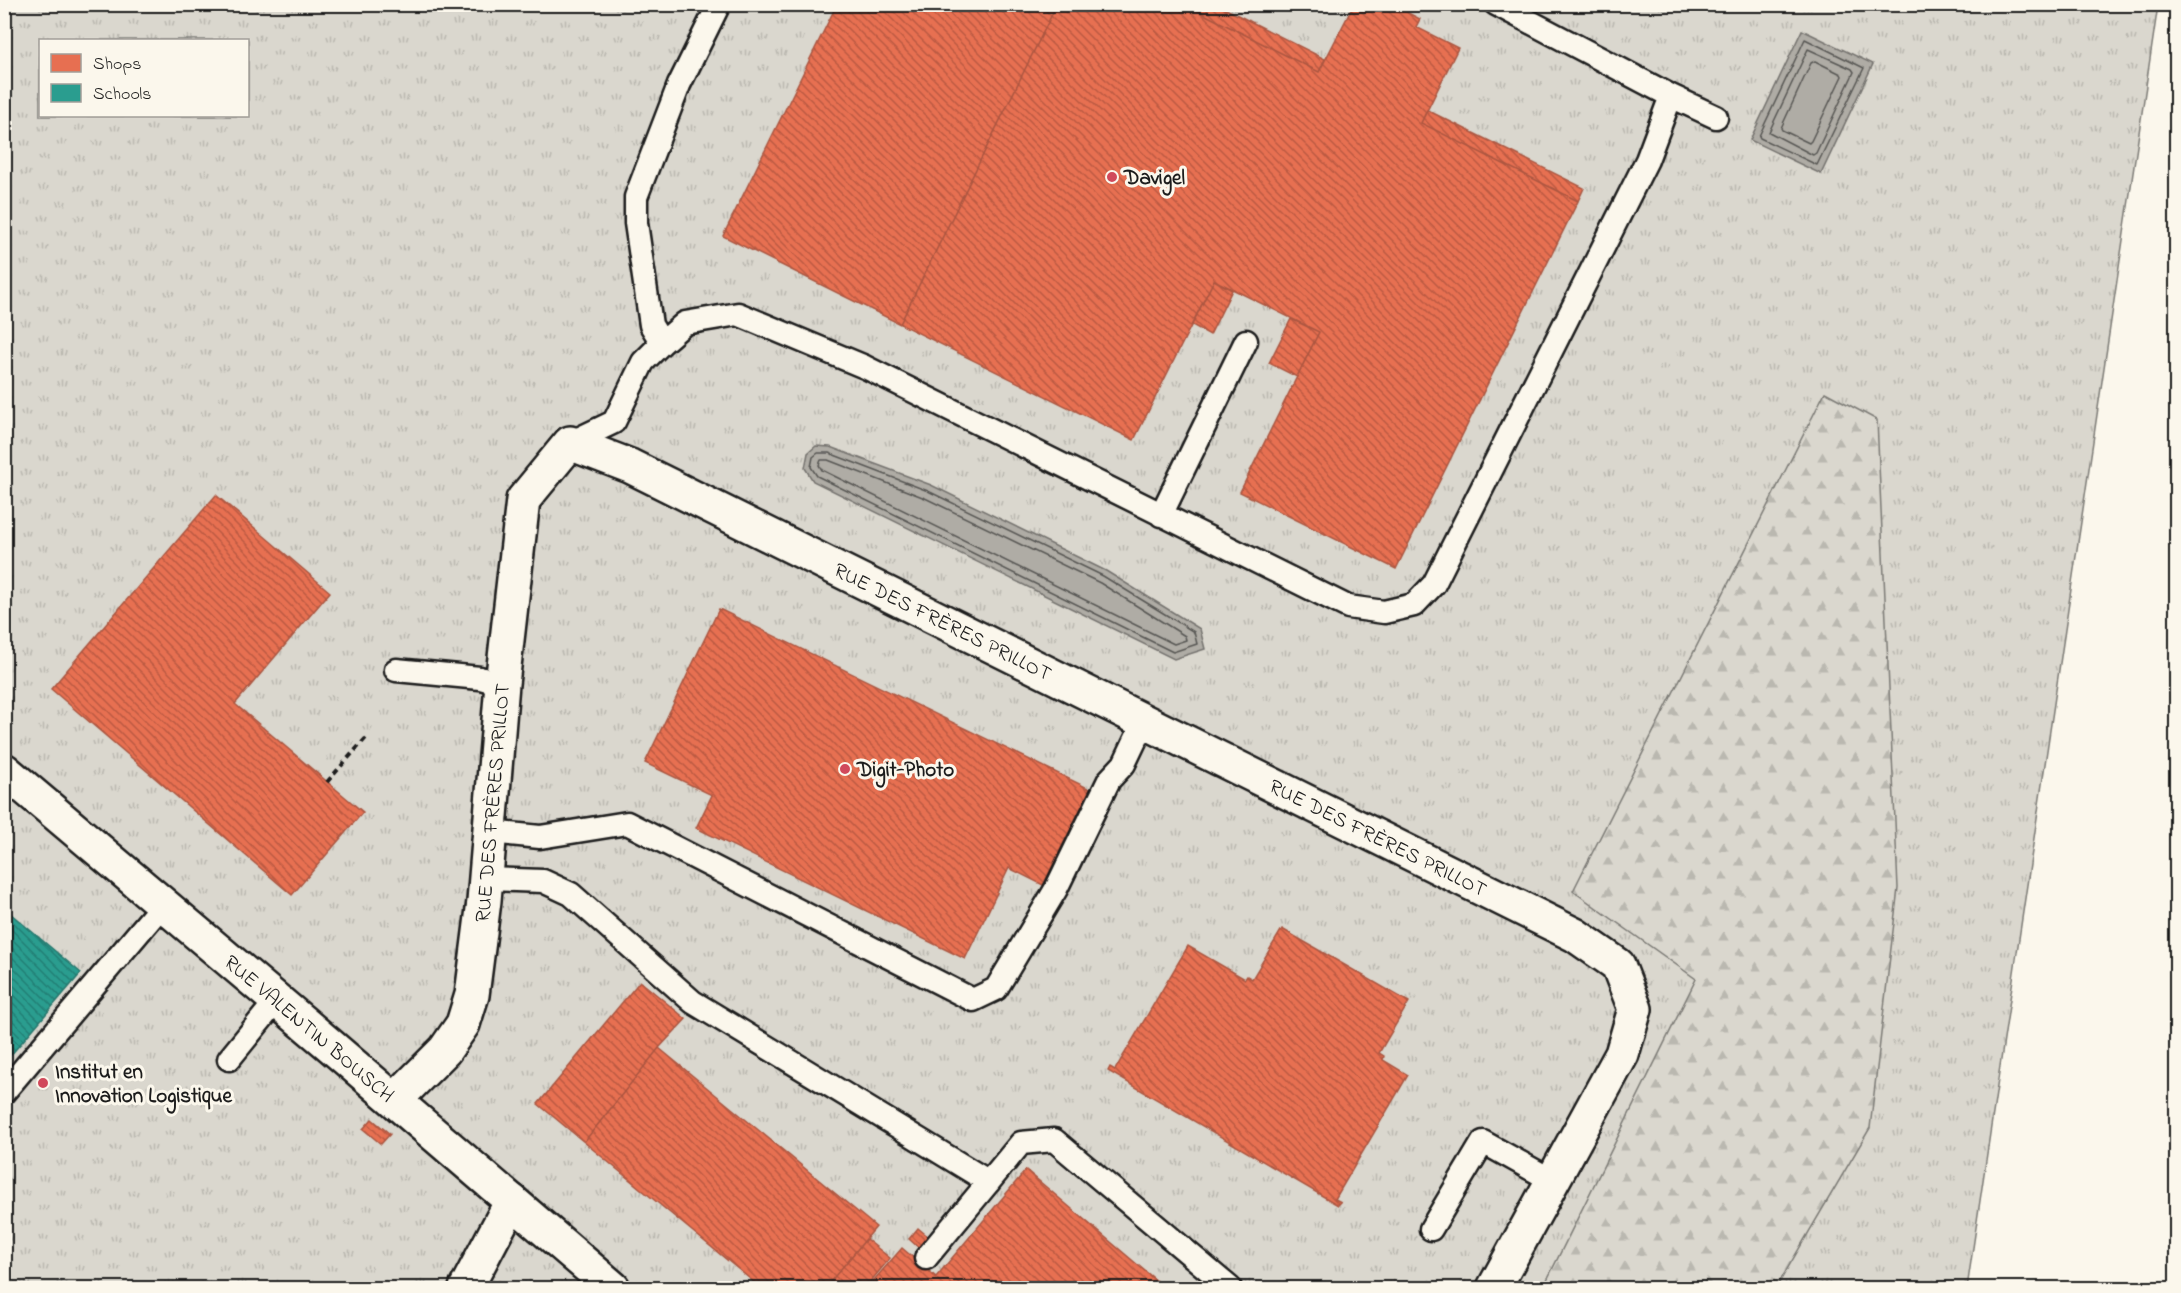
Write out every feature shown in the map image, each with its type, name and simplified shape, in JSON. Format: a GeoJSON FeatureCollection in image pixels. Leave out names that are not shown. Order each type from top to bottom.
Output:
{"type":"FeatureCollection","features":[{"type":"Feature","properties":{"kind":"street","name":"RUE DES FRÈRES PRILLOT"},"geometry":{"type":"LineString","coordinates":[[394,1101],[445,1050],[464,1024],[472,995],[486,879],[502,684],[523,500],[570,443],[630,466],[1575,935],[1618,965],[1635,1009],[1622,1054],[1494,1288]]}},
{"type":"Feature","properties":{"kind":"street","name":"RUE VALENTIN BOUSCH"},"geometry":{"type":"LineString","coordinates":[[4,770],[613,1288]]}},
{"type":"Feature","properties":{"kind":"street"},"geometry":{"type":"LineString","coordinates":[[466,1288],[512,1201]]}},
{"type":"Feature","properties":{"kind":"lane"},"geometry":{"type":"LineString","coordinates":[[662,343],[651,325],[636,224],[636,197],[679,85],[718,4]]}},
{"type":"Feature","properties":{"kind":"lane"},"geometry":{"type":"LineString","coordinates":[[1496,4],[1671,96],[1716,117]]}},
{"type":"Feature","properties":{"kind":"lane"},"geometry":{"type":"LineString","coordinates":[[570,443],[614,423],[643,362],[685,323],[738,314],[865,367],[1347,608],[1383,612],[1414,605],[1434,584],[1440,573],[1647,160],[1671,96]]}},
{"type":"Feature","properties":{"kind":"lane"},"geometry":{"type":"LineString","coordinates":[[1161,515],[1246,340]]}},
{"type":"Feature","properties":{"kind":"lane"},"geometry":{"type":"LineString","coordinates":[[396,670],[480,678],[502,684]]}},
{"type":"Feature","properties":{"kind":"lane"},"geometry":{"type":"LineString","coordinates":[[490,832],[540,837],[627,823],[973,1000],[996,989],[1056,889],[1109,780],[1124,764],[1144,722]]}},
{"type":"Feature","properties":{"kind":"lane"},"geometry":{"type":"LineString","coordinates":[[486,879],[543,881],[571,894],[693,1002],[989,1182]]}},
{"type":"Feature","properties":{"kind":"lane"},"geometry":{"type":"LineString","coordinates":[[4,1092],[163,904]]}},
{"type":"Feature","properties":{"kind":"lane"},"geometry":{"type":"LineString","coordinates":[[228,1059],[277,1000]]}},
{"type":"Feature","properties":{"kind":"lane"},"geometry":{"type":"LineString","coordinates":[[926,1258],[1021,1143],[1054,1140],[1230,1288]]}},
{"type":"Feature","properties":{"kind":"lane"},"geometry":{"type":"LineString","coordinates":[[1431,1229],[1483,1142],[1553,1181]]}},
{"type":"Feature","properties":{"kind":"path"},"geometry":{"type":"LineString","coordinates":[[327,782],[366,738]]}},
{"type":"Feature","properties":{"kind":"green space"},"geometry":{"type":"Polygon","coordinates":[[[5,5],[2158,5],[1967,1288],[5,1288],[5,5]]]}},
{"type":"Feature","properties":{"kind":"green space"},"geometry":{"type":"Polygon","coordinates":[[[1825,392],[1877,420],[1898,888],[1870,1128],[1776,1288],[1543,1288],[1696,979],[1573,891],[1825,392]]]}},
{"type":"Feature","properties":{"kind":"water"},"geometry":{"type":"Polygon","coordinates":[[[1802,30],[1873,64],[1821,174],[1750,140],[1802,30]]]}},
{"type":"Feature","properties":{"kind":"water"},"geometry":{"type":"Polygon","coordinates":[[[816,446],[830,447],[931,485],[1106,571],[1200,629],[1205,649],[1174,659],[813,481],[805,468],[808,453],[816,446]]]}},
{"type":"Feature","properties":{"kind":"building: Shops"},"geometry":{"type":"Polygon","coordinates":[[[837,4],[1057,4],[900,324],[723,236],[837,4]]]}},
{"type":"Feature","properties":{"kind":"building: Shops"},"geometry":{"type":"Polygon","coordinates":[[[1057,4],[1184,4],[1319,72],[1354,4],[1391,4],[1420,19],[1416,27],[1458,48],[1421,123],[1578,201],[1396,569],[1240,492],[1319,332],[1214,280],[1134,440],[900,324],[1057,4]]]}},
{"type":"Feature","properties":{"kind":"building: Shops"},"geometry":{"type":"Polygon","coordinates":[[[1184,4],[1216,4],[1325,59],[1319,72],[1184,4]]]}},
{"type":"Feature","properties":{"kind":"building: Shops"},"geometry":{"type":"Polygon","coordinates":[[[1427,110],[1584,188],[1578,201],[1421,123],[1427,110]]]}},
{"type":"Feature","properties":{"kind":"building: Shops"},"geometry":{"type":"Polygon","coordinates":[[[1214,280],[1232,290],[1210,335],[1192,325],[1214,280]]]}},
{"type":"Feature","properties":{"kind":"building: Shops"},"geometry":{"type":"Polygon","coordinates":[[[1291,319],[1319,332],[1297,377],[1269,363],[1291,319]]]}},
{"type":"Feature","properties":{"kind":"building: Shops"},"geometry":{"type":"Polygon","coordinates":[[[216,495],[330,592],[235,704],[363,812],[292,895],[51,689],[216,495]]]}},
{"type":"Feature","properties":{"kind":"building: Shops"},"geometry":{"type":"Polygon","coordinates":[[[719,609],[1090,789],[1043,885],[1009,868],[965,959],[696,828],[712,795],[645,763],[719,609]]]}},
{"type":"Feature","properties":{"kind":"building: Shops"},"geometry":{"type":"Polygon","coordinates":[[[1282,929],[1409,1002],[1379,1053],[1384,1056],[1383,1060],[1408,1075],[1335,1199],[1341,1202],[1338,1205],[1108,1071],[1110,1067],[1115,1070],[1188,946],[1245,979],[1247,976],[1252,979],[1282,929]]]}},
{"type":"Feature","properties":{"kind":"building: Shops"},"geometry":{"type":"Polygon","coordinates":[[[640,981],[686,1019],[659,1048],[584,1142],[538,1104],[640,981]]]}},
{"type":"Feature","properties":{"kind":"building: Shops"},"geometry":{"type":"Polygon","coordinates":[[[659,1048],[876,1227],[825,1288],[761,1288],[584,1142],[659,1048]]]}},
{"type":"Feature","properties":{"kind":"building: Shops"},"geometry":{"type":"Polygon","coordinates":[[[372,1119],[390,1134],[381,1144],[363,1129],[372,1119]]]}},
{"type":"Feature","properties":{"kind":"building: Shops"},"geometry":{"type":"Polygon","coordinates":[[[1026,1170],[1165,1288],[867,1288],[902,1248],[936,1277],[1026,1170]]]}},
{"type":"Feature","properties":{"kind":"building: Shops"},"geometry":{"type":"Polygon","coordinates":[[[918,1228],[930,1238],[920,1249],[909,1239],[918,1228]]]}},
{"type":"Feature","properties":{"kind":"building: Shops"},"geometry":{"type":"Polygon","coordinates":[[[866,1239],[890,1258],[865,1288],[825,1288],[866,1239]]]}},
{"type":"Feature","properties":{"kind":"building: Shops"},"geometry":{"type":"Polygon","coordinates":[[[499,1281],[508,1288],[495,1288],[499,1281]]]}},
{"type":"Feature","properties":{"kind":"building: Schools"},"geometry":{"type":"Polygon","coordinates":[[[4,908],[81,973],[10,1056],[4,1051],[4,908]]]}},
{"type":"Feature","properties":{"kind":"place","name":"Davigel"},"geometry":{"type":"Point","coordinates":[1112,177]}},
{"type":"Feature","properties":{"kind":"place","name":"Digit-Photo"},"geometry":{"type":"Point","coordinates":[845,769]}},
{"type":"Feature","properties":{"kind":"place","name":"Institut en Innovation Logistique"},"geometry":{"type":"Point","coordinates":[43,1083]}}]}
